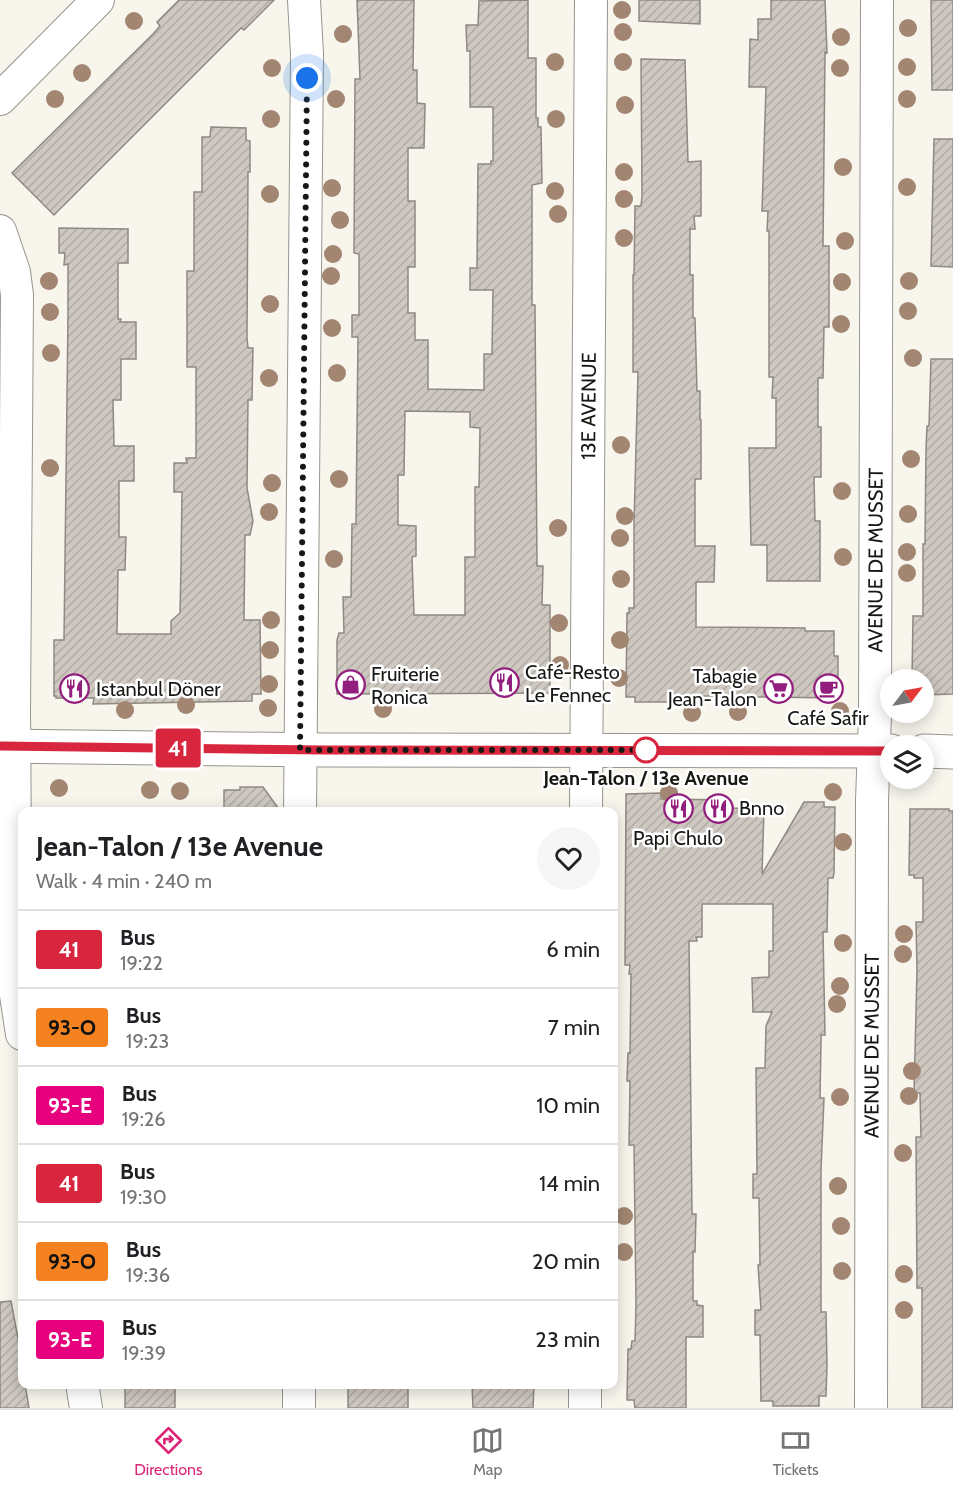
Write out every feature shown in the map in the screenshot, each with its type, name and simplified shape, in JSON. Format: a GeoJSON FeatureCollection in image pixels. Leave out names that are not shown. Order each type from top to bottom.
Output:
{"type":"FeatureCollection","features":[{"type":"Feature","properties":{"kind":"main road"},"geometry":{"type":"LineString","coordinates":[[7,746],[300,750],[880,751]]}},
{"type":"Feature","properties":{"kind":"main road"},"geometry":{"type":"LineString","coordinates":[[934,751],[953,752]]}},
{"type":"Feature","properties":{"kind":"street"},"geometry":{"type":"LineString","coordinates":[[0,99],[98,0]]}},
{"type":"Feature","properties":{"kind":"street"},"geometry":{"type":"LineString","coordinates":[[300,807],[307,54],[304,0]]}},
{"type":"Feature","properties":{"kind":"street","name":"13E AVENUE"},"geometry":{"type":"LineString","coordinates":[[586,807],[591,0]]}},
{"type":"Feature","properties":{"kind":"street","name":"AVENUE DE MUSSET"},"geometry":{"type":"LineString","coordinates":[[878,0],[882,735]]}},
{"type":"Feature","properties":{"kind":"street"},"geometry":{"type":"LineString","coordinates":[[0,231],[14,272],[17,295],[7,746],[18,1008]]}},
{"type":"Feature","properties":{"kind":"street","name":"AVENUE DE MUSSET"},"geometry":{"type":"LineString","coordinates":[[871,1408],[872,801],[880,761]]}},
{"type":"Feature","properties":{"kind":"street"},"geometry":{"type":"LineString","coordinates":[[83,1389],[86,1408]]}},
{"type":"Feature","properties":{"kind":"street"},"geometry":{"type":"LineString","coordinates":[[298,1408],[299,1389]]}},
{"type":"Feature","properties":{"kind":"street"},"geometry":{"type":"LineString","coordinates":[[585,1389],[585,1408]]}},
{"type":"Feature","properties":{"kind":"building"},"geometry":{"type":"Polygon","coordinates":[[[179,0],[274,0],[244,30],[241,28],[54,215],[12,173],[153,34],[160,26],[157,22],[179,0]]]}},
{"type":"Feature","properties":{"kind":"building"},"geometry":{"type":"Polygon","coordinates":[[[357,0],[414,0],[413,70],[417,70],[417,103],[425,104],[424,148],[408,148],[408,201],[415,201],[415,267],[408,267],[408,313],[415,313],[415,340],[428,340],[428,389],[484,390],[484,354],[492,354],[493,290],[470,290],[470,268],[477,268],[478,164],[491,164],[493,161],[493,107],[470,107],[470,51],[467,51],[466,25],[478,25],[479,1],[528,0],[528,58],[536,58],[536,118],[538,118],[538,127],[541,127],[542,183],[532,185],[537,566],[543,566],[542,605],[550,605],[550,693],[337,694],[337,640],[339,633],[344,633],[343,597],[351,597],[352,524],[356,524],[358,337],[352,337],[352,315],[359,315],[359,254],[354,253],[355,79],[360,79],[357,0]],[[405,411],[404,475],[398,475],[398,525],[416,526],[416,556],[412,557],[414,615],[465,615],[465,557],[475,557],[475,487],[479,487],[480,428],[470,427],[470,412],[405,411]]]}},
{"type":"Feature","properties":{"kind":"building"},"geometry":{"type":"Polygon","coordinates":[[[639,0],[700,0],[700,24],[639,21],[639,0]]]}},
{"type":"Feature","properties":{"kind":"building"},"geometry":{"type":"Polygon","coordinates":[[[771,0],[825,0],[827,53],[825,52],[823,246],[829,246],[829,327],[824,327],[823,378],[818,378],[821,477],[814,477],[815,521],[820,521],[820,581],[767,581],[767,545],[751,545],[749,448],[776,448],[776,398],[772,398],[773,377],[769,377],[768,211],[762,211],[766,87],[749,87],[750,39],[758,40],[758,19],[771,19],[771,0]]]}},
{"type":"Feature","properties":{"kind":"building"},"geometry":{"type":"Polygon","coordinates":[[[931,0],[953,0],[953,90],[932,90],[931,0]]]}},
{"type":"Feature","properties":{"kind":"building"},"geometry":{"type":"Polygon","coordinates":[[[641,59],[685,60],[688,162],[701,161],[701,216],[694,216],[695,229],[690,229],[690,275],[693,275],[697,391],[700,391],[701,420],[701,479],[695,479],[695,546],[715,546],[714,582],[696,582],[696,627],[805,628],[805,631],[834,631],[834,656],[838,656],[838,698],[695,696],[686,697],[686,702],[635,702],[635,697],[626,697],[627,613],[629,613],[629,608],[634,608],[638,372],[633,372],[633,275],[635,206],[641,206],[642,196],[641,59]]]}},
{"type":"Feature","properties":{"kind":"building"},"geometry":{"type":"Polygon","coordinates":[[[211,127],[246,128],[246,140],[250,141],[247,338],[248,348],[253,348],[252,400],[248,400],[247,488],[253,521],[250,535],[245,535],[244,620],[260,620],[261,694],[252,694],[252,701],[93,704],[94,698],[56,698],[54,696],[54,640],[64,640],[68,316],[68,264],[64,265],[65,253],[59,253],[59,228],[128,229],[128,263],[118,263],[118,319],[121,319],[120,322],[136,322],[136,359],[121,359],[121,400],[113,400],[114,446],[134,446],[134,481],[119,481],[119,537],[126,537],[125,570],[118,570],[117,634],[171,634],[171,621],[180,613],[181,566],[182,492],[174,492],[174,463],[187,463],[186,458],[196,458],[196,367],[187,367],[187,271],[194,271],[194,192],[202,192],[202,137],[210,137],[211,127]]]}},
{"type":"Feature","properties":{"kind":"building"},"geometry":{"type":"Polygon","coordinates":[[[934,139],[953,139],[953,267],[931,266],[934,139]]]}},
{"type":"Feature","properties":{"kind":"building"},"geometry":{"type":"Polygon","coordinates":[[[931,359],[953,359],[953,694],[934,695],[934,669],[912,669],[913,616],[923,616],[926,449],[927,426],[929,426],[931,359]]]}},
{"type":"Feature","properties":{"kind":"building"},"geometry":{"type":"Polygon","coordinates":[[[240,787],[263,787],[277,807],[224,807],[224,790],[240,790],[240,787]]]}},
{"type":"Feature","properties":{"kind":"building"},"geometry":{"type":"Polygon","coordinates":[[[661,793],[661,799],[728,800],[731,808],[764,809],[762,874],[804,802],[824,802],[824,807],[835,807],[834,873],[833,878],[828,878],[827,932],[823,932],[825,1035],[821,1035],[820,1098],[824,1098],[821,1170],[821,1312],[826,1312],[827,1365],[826,1396],[819,1396],[819,1406],[773,1406],[773,1401],[761,1401],[760,1335],[755,1335],[755,1310],[761,1310],[758,1265],[760,1265],[759,1198],[753,1198],[753,1174],[757,1174],[756,1068],[765,1068],[766,1026],[772,1012],[753,1012],[752,978],[769,977],[769,951],[773,951],[773,904],[702,904],[702,937],[696,937],[697,941],[689,941],[692,1214],[696,1214],[693,1301],[703,1306],[703,1337],[686,1337],[686,1408],[635,1408],[634,1400],[627,1400],[628,1349],[631,1349],[632,1341],[635,1341],[636,1305],[634,1145],[629,1145],[630,1081],[627,1081],[628,1053],[630,1053],[631,974],[629,974],[630,965],[625,965],[626,794],[661,793]]]}},
{"type":"Feature","properties":{"kind":"building"},"geometry":{"type":"Polygon","coordinates":[[[910,809],[949,809],[953,811],[953,1408],[922,1408],[922,1288],[917,1288],[916,1137],[921,1137],[920,1093],[914,1093],[916,922],[923,922],[923,878],[914,878],[914,875],[909,875],[910,809]]]}},
{"type":"Feature","properties":{"kind":"building"},"geometry":{"type":"Polygon","coordinates":[[[11,1301],[18,1339],[18,1389],[26,1389],[29,1408],[0,1408],[0,1302],[11,1301]]]}},
{"type":"Feature","properties":{"kind":"building"},"geometry":{"type":"Polygon","coordinates":[[[125,1389],[175,1389],[175,1408],[125,1408],[125,1389]]]}},
{"type":"Feature","properties":{"kind":"building"},"geometry":{"type":"Polygon","coordinates":[[[348,1389],[408,1389],[408,1408],[348,1408],[348,1389]]]}},
{"type":"Feature","properties":{"kind":"building"},"geometry":{"type":"Polygon","coordinates":[[[472,1389],[534,1389],[533,1408],[473,1408],[472,1389]]]}},
{"type":"Feature","properties":{"kind":"bus line","name":"41"},"geometry":{"type":"LineString","coordinates":[[0,746],[325,750],[880,751]]}},
{"type":"Feature","properties":{"kind":"place","name":"Café-Resto Le Fennec"},"geometry":{"type":"Point","coordinates":[504,683]}},
{"type":"Feature","properties":{"kind":"place","name":"Fruiterie Ronica"},"geometry":{"type":"Point","coordinates":[350,685]}},
{"type":"Feature","properties":{"kind":"place","name":"Tabagie Jean-Talon"},"geometry":{"type":"Point","coordinates":[778,688]}},
{"type":"Feature","properties":{"kind":"place","name":"Café Safir"},"geometry":{"type":"Point","coordinates":[828,688]}},
{"type":"Feature","properties":{"kind":"place","name":"Istanbul Döner"},"geometry":{"type":"Point","coordinates":[75,689]}},
{"type":"Feature","properties":{"kind":"place","name":"Jean-Talon / 13e Avenue"},"geometry":{"type":"Point","coordinates":[646,750]}},
{"type":"Feature","properties":{"kind":"place","name":"Papi Chulo"},"geometry":{"type":"Point","coordinates":[678,808]}},
{"type":"Feature","properties":{"kind":"place","name":"Bnno"},"geometry":{"type":"Point","coordinates":[718,808]}},
{"type":"Feature","properties":{"kind":"route"},"geometry":{"type":"LineString","coordinates":[[307,78],[300,750],[646,750]]}}]}
